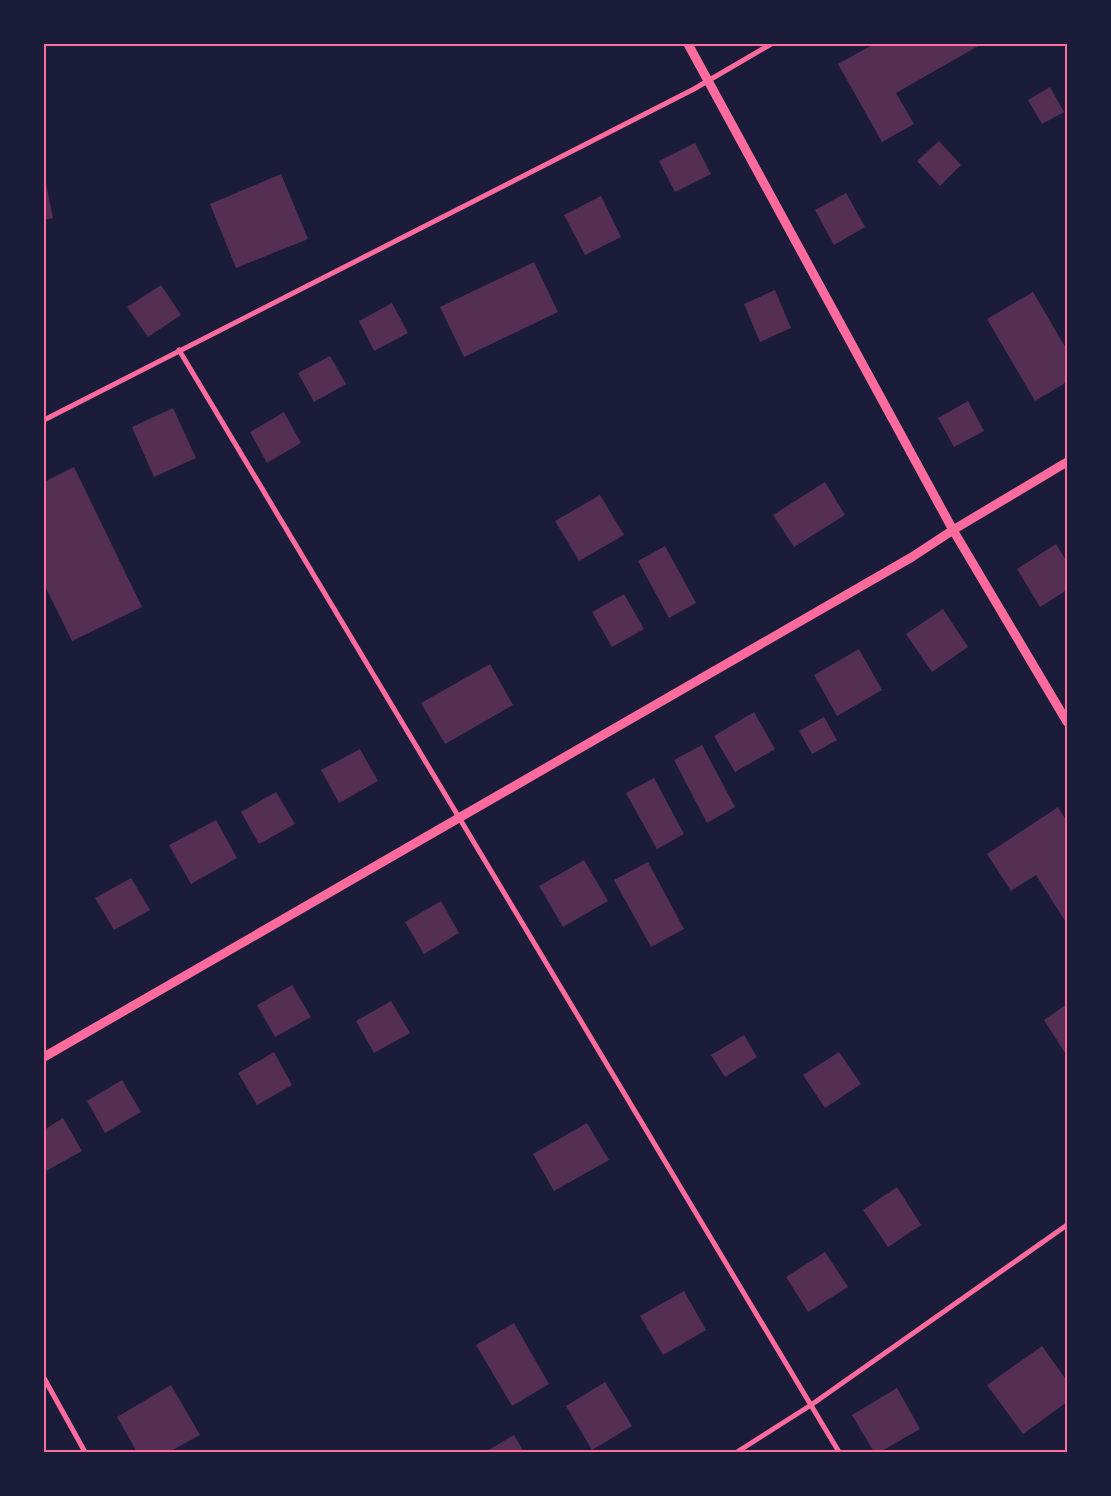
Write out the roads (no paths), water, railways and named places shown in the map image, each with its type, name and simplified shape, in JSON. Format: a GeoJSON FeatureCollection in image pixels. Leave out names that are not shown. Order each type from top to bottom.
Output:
{"type":"FeatureCollection","features":[{"type":"Feature","properties":{"kind":"street"},"geometry":{"type":"LineString","coordinates":[[688,44],[709,79],[953,530],[1067,722]]}},
{"type":"Feature","properties":{"kind":"street"},"geometry":{"type":"LineString","coordinates":[[44,420],[694,89],[771,44]]}},
{"type":"Feature","properties":{"kind":"street"},"geometry":{"type":"LineString","coordinates":[[179,350],[839,1452]]}},
{"type":"Feature","properties":{"kind":"street"},"geometry":{"type":"LineString","coordinates":[[44,1057],[912,557],[953,530],[1067,462]]}},
{"type":"Feature","properties":{"kind":"street"},"geometry":{"type":"LineString","coordinates":[[737,1452],[811,1405],[1067,1224]]}},
{"type":"Feature","properties":{"kind":"street"},"geometry":{"type":"LineString","coordinates":[[44,1378],[85,1452]]}}]}
